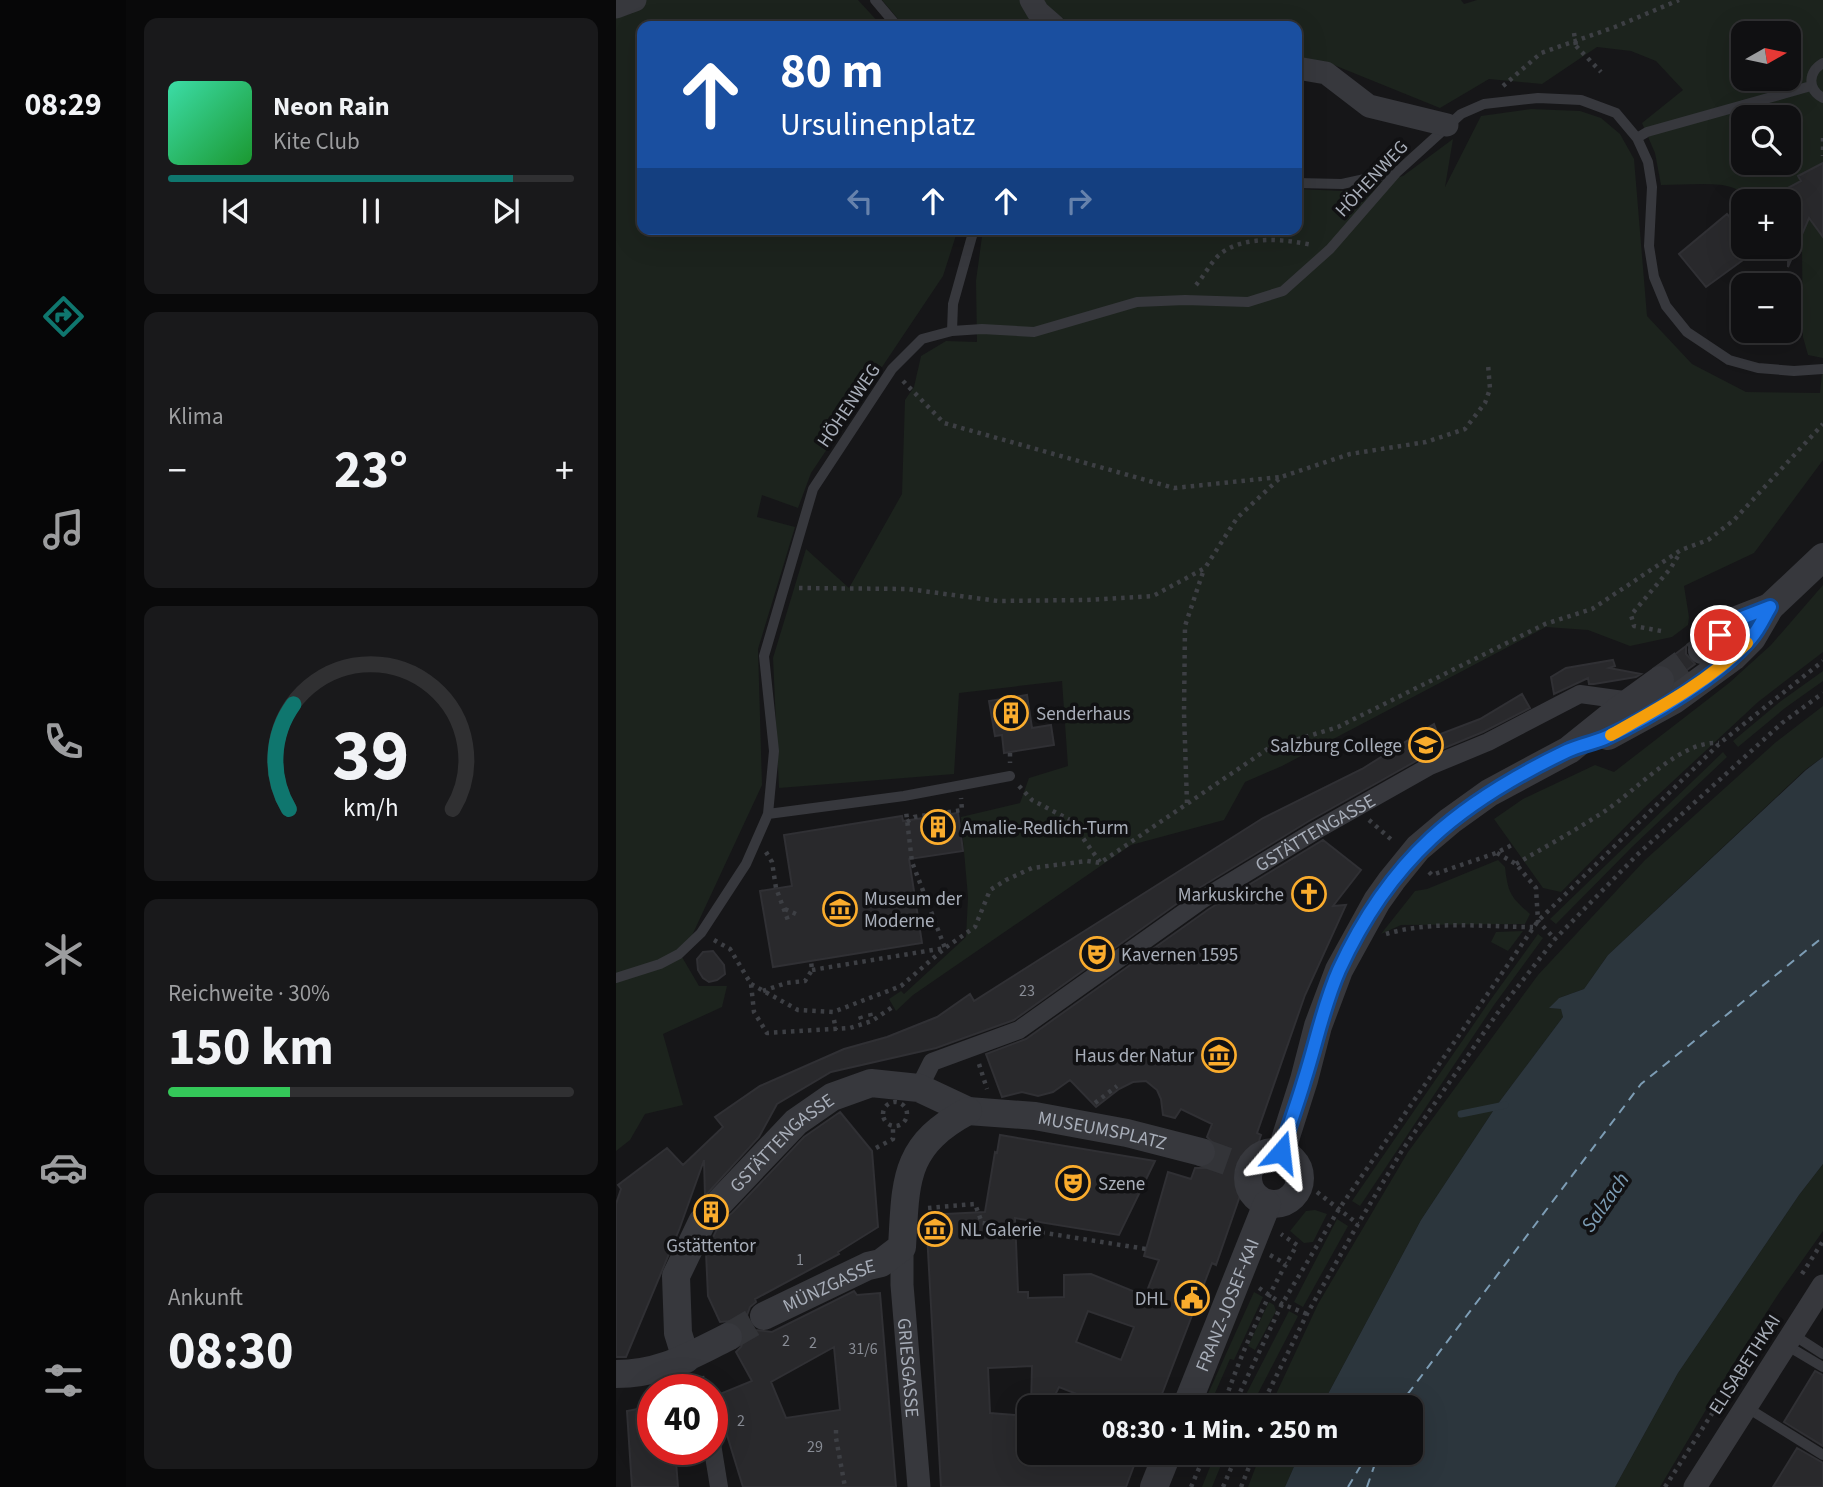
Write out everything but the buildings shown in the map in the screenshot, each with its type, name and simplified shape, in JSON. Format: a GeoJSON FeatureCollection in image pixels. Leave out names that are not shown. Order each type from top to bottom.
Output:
{"type":"FeatureCollection","features":[{"type":"Feature","properties":{"kind":"street"},"geometry":{"type":"LineString","coordinates":[[616,7],[635,0]]}},
{"type":"Feature","properties":{"kind":"street"},"geometry":{"type":"LineString","coordinates":[[1031,0],[1038,12],[1048,21]]}},
{"type":"Feature","properties":{"kind":"street"},"geometry":{"type":"LineString","coordinates":[[1302,69],[1326,73],[1369,106],[1447,125]]}},
{"type":"Feature","properties":{"kind":"street"},"geometry":{"type":"LineString","coordinates":[[1569,750],[1605,738],[1674,700],[1733,657],[1752,638],[1770,607],[1823,557]]}},
{"type":"Feature","properties":{"kind":"street"},"geometry":{"type":"LineString","coordinates":[[1702,650],[1739,619],[1770,607]]}},
{"type":"Feature","properties":{"kind":"street"},"geometry":{"type":"LineString","coordinates":[[1569,750],[1660,680]]}},
{"type":"Feature","properties":{"kind":"street","name":"GSTÄTTENGASSE"},"geometry":{"type":"LineString","coordinates":[[693,1356],[678,1333],[676,1276],[711,1212],[796,1122],[832,1097],[871,1083],[919,1088],[932,1062],[1019,1030],[1203,899],[1430,766],[1488,742],[1580,694],[1631,701]]}},
{"type":"Feature","properties":{"kind":"street","name":"FRANZ-JOSEF-KAI"},"geometry":{"type":"LineString","coordinates":[[1191,1395],[1267,1204],[1281,1204],[1299,1188],[1300,1172],[1293,1159],[1281,1152],[1318,1026],[1339,970],[1377,901],[1418,848],[1450,821],[1489,793],[1569,750]]}},
{"type":"Feature","properties":{"kind":"street"},"geometry":{"type":"LineString","coordinates":[[919,1088],[968,1111]]}},
{"type":"Feature","properties":{"kind":"street"},"geometry":{"type":"LineString","coordinates":[[902,1247],[913,1212],[908,1173],[925,1143],[944,1124],[968,1111]]}},
{"type":"Feature","properties":{"kind":"street","name":"MUSEUMSPLATZ"},"geometry":{"type":"LineString","coordinates":[[968,1111],[1035,1116],[1201,1152]]}},
{"type":"Feature","properties":{"kind":"street","name":"MÜNZGASSE"},"geometry":{"type":"LineString","coordinates":[[764,1316],[868,1266],[881,1263],[902,1247]]}},
{"type":"Feature","properties":{"kind":"street","name":"GRIESGASSE"},"geometry":{"type":"LineString","coordinates":[[902,1247],[902,1285],[919,1487]]}},
{"type":"Feature","properties":{"kind":"street","name":"ELISABETHKAI"},"geometry":{"type":"LineString","coordinates":[[1695,1487],[1823,1286]]}},
{"type":"Feature","properties":{"kind":"street"},"geometry":{"type":"LineString","coordinates":[[616,1374],[656,1371],[693,1356],[728,1337]]}},
{"type":"Feature","properties":{"kind":"street"},"geometry":{"type":"LineString","coordinates":[[715,1465],[719,1487]]}},
{"type":"Feature","properties":{"kind":"street"},"geometry":{"type":"LineString","coordinates":[[1154,1487],[1163,1465]]}},
{"type":"Feature","properties":{"kind":"lane"},"geometry":{"type":"LineString","coordinates":[[875,0],[893,21]]}},
{"type":"Feature","properties":{"kind":"lane"},"geometry":{"type":"LineString","coordinates":[[1823,63],[1814,69],[1811,77],[1811,86],[1815,93],[1823,98]]}},
{"type":"Feature","properties":{"kind":"lane"},"geometry":{"type":"LineString","coordinates":[[1637,138],[1647,132],[1811,86]]}},
{"type":"Feature","properties":{"kind":"lane"},"geometry":{"type":"LineString","coordinates":[[1484,104],[1538,98],[1581,100],[1616,113],[1637,138],[1648,162],[1652,187],[1649,246],[1654,276],[1666,306],[1673,315],[1687,332],[1729,359],[1758,368],[1794,371],[1823,369]]}},
{"type":"Feature","properties":{"kind":"lane","name":"HÖHENWEG"},"geometry":{"type":"LineString","coordinates":[[616,978],[660,964],[679,954],[701,933],[746,864],[768,814],[774,751],[764,656],[813,489],[892,369],[922,340],[952,331],[982,328],[1034,332],[1137,302],[1248,302],[1283,291],[1330,249],[1397,172],[1447,125],[1461,114],[1484,104]]}},
{"type":"Feature","properties":{"kind":"lane"},"geometry":{"type":"LineString","coordinates":[[1302,183],[1342,184],[1397,172]]}},
{"type":"Feature","properties":{"kind":"lane"},"geometry":{"type":"LineString","coordinates":[[952,331],[953,304],[972,235]]}},
{"type":"Feature","properties":{"kind":"lane"},"geometry":{"type":"LineString","coordinates":[[768,814],[904,796],[1010,776]]}},
{"type":"Feature","properties":{"kind":"lane"},"geometry":{"type":"LineString","coordinates":[[1789,1340],[1823,1353]]}},
{"type":"Feature","properties":{"kind":"lane"},"geometry":{"type":"LineString","coordinates":[[1789,1340],[1823,1367]]}},
{"type":"Feature","properties":{"kind":"lane"},"geometry":{"type":"LineString","coordinates":[[1746,1407],[1823,1455]]}},
{"type":"Feature","properties":{"kind":"path"},"geometry":{"type":"LineString","coordinates":[[1484,104],[1541,53],[1615,27],[1679,0]]}},
{"type":"Feature","properties":{"kind":"path"},"geometry":{"type":"LineString","coordinates":[[1574,33],[1576,46],[1601,72]]}},
{"type":"Feature","properties":{"kind":"path"},"geometry":{"type":"LineString","coordinates":[[1823,138],[1823,156]]}},
{"type":"Feature","properties":{"kind":"path"},"geometry":{"type":"LineString","coordinates":[[1185,300],[1220,254],[1247,241],[1297,241],[1330,249]]}},
{"type":"Feature","properties":{"kind":"path"},"geometry":{"type":"LineString","coordinates":[[892,369],[944,423],[1174,488],[1281,477],[1350,454],[1426,442],[1465,429],[1485,403],[1490,389],[1488,364]]}},
{"type":"Feature","properties":{"kind":"path"},"geometry":{"type":"LineString","coordinates":[[751,984],[798,1010],[833,1012],[901,986],[945,948],[975,927],[990,890],[1006,880],[1032,868],[1087,861],[1100,863],[1269,748],[1338,727],[1545,624],[1592,609],[1681,550],[1708,540],[1734,520],[1823,424]]}},
{"type":"Feature","properties":{"kind":"path"},"geometry":{"type":"LineString","coordinates":[[1187,803],[1185,626],[1205,568],[1237,518],[1281,477]]}},
{"type":"Feature","properties":{"kind":"path"},"geometry":{"type":"LineString","coordinates":[[1661,631],[1634,626],[1631,615],[1670,569],[1681,550]]}},
{"type":"Feature","properties":{"kind":"path"},"geometry":{"type":"LineString","coordinates":[[784,588],[908,589],[998,601],[1086,600],[1153,596],[1205,568]]}},
{"type":"Feature","properties":{"kind":"path"},"geometry":{"type":"LineString","coordinates":[[1239,1395],[1282,1304],[1339,1209],[1536,924],[1720,743],[1823,661]]}},
{"type":"Feature","properties":{"kind":"path"},"geometry":{"type":"LineString","coordinates":[[1267,1395],[1307,1314],[1403,1149],[1501,1009],[1555,939],[1638,854],[1782,723],[1823,693]]}},
{"type":"Feature","properties":{"kind":"path"},"geometry":{"type":"LineString","coordinates":[[1516,864],[1604,811],[1667,762],[1691,749],[1720,743]]}},
{"type":"Feature","properties":{"kind":"path"},"geometry":{"type":"LineString","coordinates":[[1010,776],[1032,800],[1070,820],[1100,863]]}},
{"type":"Feature","properties":{"kind":"path"},"geometry":{"type":"LineString","coordinates":[[1356,808],[1403,850]]}},
{"type":"Feature","properties":{"kind":"path"},"geometry":{"type":"LineString","coordinates":[[945,948],[912,862],[907,819],[962,810]]}},
{"type":"Feature","properties":{"kind":"path"},"geometry":{"type":"LineString","coordinates":[[1424,868],[1432,875],[1512,845]]}},
{"type":"Feature","properties":{"kind":"path"},"geometry":{"type":"LineString","coordinates":[[1496,853],[1516,864],[1536,888],[1536,924]]}},
{"type":"Feature","properties":{"kind":"path"},"geometry":{"type":"LineString","coordinates":[[772,862],[776,888],[789,923]]}},
{"type":"Feature","properties":{"kind":"path"},"geometry":{"type":"LineString","coordinates":[[784,909],[796,914]]}},
{"type":"Feature","properties":{"kind":"path"},"geometry":{"type":"LineString","coordinates":[[1376,937],[1402,929],[1536,924],[1555,939]]}},
{"type":"Feature","properties":{"kind":"path"},"geometry":{"type":"LineString","coordinates":[[701,933],[730,949],[751,984],[754,1012],[767,1033],[836,1030],[872,1021],[894,1006]]}},
{"type":"Feature","properties":{"kind":"path"},"geometry":{"type":"LineString","coordinates":[[812,970],[945,948]]}},
{"type":"Feature","properties":{"kind":"path"},"geometry":{"type":"LineString","coordinates":[[762,991],[786,983],[805,981],[812,970],[811,961]]}},
{"type":"Feature","properties":{"kind":"path"},"geometry":{"type":"LineString","coordinates":[[870,1013],[872,1021]]}},
{"type":"Feature","properties":{"kind":"path"},"geometry":{"type":"LineString","coordinates":[[860,1016],[863,1024]]}},
{"type":"Feature","properties":{"kind":"path"},"geometry":{"type":"LineString","coordinates":[[834,1020],[836,1030]]}},
{"type":"Feature","properties":{"kind":"path"},"geometry":{"type":"LineString","coordinates":[[1093,1105],[1117,1086]]}},
{"type":"Feature","properties":{"kind":"path"},"geometry":{"type":"LineString","coordinates":[[896,1102],[903,1105],[907,1116],[904,1123],[893,1126],[884,1119],[884,1111],[888,1105],[896,1102]]}},
{"type":"Feature","properties":{"kind":"path"},"geometry":{"type":"LineString","coordinates":[[876,1148],[892,1139],[893,1126]]}},
{"type":"Feature","properties":{"kind":"path"},"geometry":{"type":"LineString","coordinates":[[1317,1192],[1358,1224]]}},
{"type":"Feature","properties":{"kind":"path"},"geometry":{"type":"LineString","coordinates":[[913,1212],[975,1205],[982,1223],[1146,1249]]}},
{"type":"Feature","properties":{"kind":"path"},"geometry":{"type":"LineString","coordinates":[[1227,1395],[1268,1295],[1297,1245],[1281,1234]]}},
{"type":"Feature","properties":{"kind":"path"},"geometry":{"type":"LineString","coordinates":[[1795,1285],[1823,1241]]}},
{"type":"Feature","properties":{"kind":"path"},"geometry":{"type":"LineString","coordinates":[[1270,1255],[1286,1264]]}},
{"type":"Feature","properties":{"kind":"path"},"geometry":{"type":"LineString","coordinates":[[1265,1282],[1268,1295]]}},
{"type":"Feature","properties":{"kind":"path"},"geometry":{"type":"LineString","coordinates":[[1254,1283],[1282,1304],[1307,1314]]}},
{"type":"Feature","properties":{"kind":"path","name":"ELISABETHKAI"},"geometry":{"type":"LineString","coordinates":[[1665,1487],[1773,1318]]}},
{"type":"Feature","properties":{"kind":"path"},"geometry":{"type":"LineString","coordinates":[[836,1430],[835,1438],[845,1487]]}},
{"type":"Feature","properties":{"kind":"path"},"geometry":{"type":"LineString","coordinates":[[1191,1487],[1200,1465]]}},
{"type":"Feature","properties":{"kind":"path"},"geometry":{"type":"LineString","coordinates":[[1223,1487],[1232,1465]]}},
{"type":"Feature","properties":{"kind":"path"},"geometry":{"type":"LineString","coordinates":[[1241,1487],[1250,1465]]}},
{"type":"Feature","properties":{"kind":"shaded area"},"geometry":{"type":"Polygon","coordinates":[[[623,0],[858,0],[877,21],[637,21],[637,235],[956,235],[943,276],[811,473],[798,508],[762,495],[757,517],[795,527],[758,649],[762,785],[682,957],[699,986],[727,986],[722,1007],[663,1034],[683,1105],[645,1114],[630,1140],[616,1151],[616,18],[633,13],[623,0]]]}},
{"type":"Feature","properties":{"kind":"shaded area"},"geometry":{"type":"Polygon","coordinates":[[[882,0],[1461,0],[1464,4],[1477,0],[1823,0],[1823,163],[1801,174],[1801,105],[1731,105],[1731,175],[1799,175],[1801,181],[1786,189],[1736,189],[1722,185],[1699,184],[1661,185],[1655,153],[1642,123],[1683,90],[1656,61],[1631,51],[1597,47],[1542,84],[1489,79],[1440,108],[1324,61],[1302,60],[1302,21],[900,21],[882,0]]]}},
{"type":"Feature","properties":{"kind":"shaded area"},"geometry":{"type":"Polygon","coordinates":[[[1531,109],[1580,111],[1601,118],[1620,134],[1634,159],[1647,316],[1692,364],[1746,392],[1820,393],[1823,363],[1823,460],[1754,553],[1684,586],[1688,625],[1672,637],[1630,646],[1588,630],[1546,627],[1282,766],[1245,782],[1224,820],[1131,845],[913,995],[896,1011],[889,999],[901,991],[904,994],[966,937],[968,897],[961,817],[1020,803],[1029,778],[1068,766],[1062,681],[959,693],[954,774],[779,788],[773,658],[806,549],[849,588],[902,494],[905,400],[914,387],[921,356],[946,341],[977,342],[976,281],[982,235],[1302,235],[1302,189],[1343,191],[1403,176],[1453,139],[1445,187],[1481,116],[1531,109]]]}},
{"type":"Feature","properties":{"kind":"shaded area"},"geometry":{"type":"Polygon","coordinates":[[[1806,214],[1823,235],[1823,358],[1808,355],[1803,337],[1801,233],[1806,214]]]}},
{"type":"Feature","properties":{"kind":"shaded area"},"geometry":{"type":"Polygon","coordinates":[[[1823,585],[1823,652],[1758,702],[1644,808],[1561,892],[1543,888],[1494,819],[1523,799],[1595,765],[1614,772],[1729,683],[1771,645],[1823,585]]]}},
{"type":"Feature","properties":{"kind":"shaded area"},"geometry":{"type":"Polygon","coordinates":[[[1823,671],[1823,681],[1738,747],[1733,741],[1781,701],[1823,671]]]}},
{"type":"Feature","properties":{"kind":"shaded area"},"geometry":{"type":"Polygon","coordinates":[[[1823,706],[1823,757],[1805,770],[1608,955],[1584,989],[1559,998],[1550,1008],[1562,1009],[1563,1017],[1497,1105],[1421,1220],[1327,1395],[1276,1395],[1318,1304],[1408,1152],[1538,975],[1645,860],[1776,742],[1823,706]]]}},
{"type":"Feature","properties":{"kind":"shaded area"},"geometry":{"type":"Polygon","coordinates":[[[1723,752],[1727,757],[1556,924],[1550,919],[1723,752]]]}},
{"type":"Feature","properties":{"kind":"shaded area"},"geometry":{"type":"Polygon","coordinates":[[[1498,860],[1505,867],[1512,894],[1530,914],[1525,924],[1401,925],[1381,934],[1415,891],[1427,889],[1498,860]]]}},
{"type":"Feature","properties":{"kind":"shaded area"},"geometry":{"type":"Polygon","coordinates":[[[1523,931],[1508,951],[1491,942],[1496,932],[1523,931]]]}},
{"type":"Feature","properties":{"kind":"shaded area"},"geometry":{"type":"Polygon","coordinates":[[[1538,934],[1543,938],[1494,1005],[1360,1206],[1352,1201],[1489,1002],[1538,934]]]}},
{"type":"Feature","properties":{"kind":"shaded area"},"geometry":{"type":"Polygon","coordinates":[[[1823,1164],[1823,1231],[1732,1366],[1660,1487],[1615,1487],[1678,1373],[1823,1164]]]}},
{"type":"Feature","properties":{"kind":"shaded area"},"geometry":{"type":"Polygon","coordinates":[[[1315,1210],[1327,1214],[1313,1242],[1304,1243],[1290,1231],[1306,1211],[1315,1210]]]}},
{"type":"Feature","properties":{"kind":"shaded area"},"geometry":{"type":"Polygon","coordinates":[[[1337,1219],[1348,1226],[1303,1307],[1294,1302],[1337,1219]]]}},
{"type":"Feature","properties":{"kind":"shaded area"},"geometry":{"type":"Polygon","coordinates":[[[1254,1292],[1263,1297],[1234,1360],[1230,1359],[1214,1395],[1207,1395],[1254,1292]]]}},
{"type":"Feature","properties":{"kind":"shaded area"},"geometry":{"type":"Polygon","coordinates":[[[1269,1302],[1274,1305],[1276,1311],[1255,1350],[1248,1346],[1269,1302]]]}},
{"type":"Feature","properties":{"kind":"shaded area"},"geometry":{"type":"Polygon","coordinates":[[[1289,1311],[1298,1316],[1257,1395],[1246,1395],[1289,1311]]]}},
{"type":"Feature","properties":{"kind":"shaded area"},"geometry":{"type":"Polygon","coordinates":[[[1211,1465],[1221,1465],[1212,1487],[1202,1487],[1211,1465]]]}},
{"type":"Feature","properties":{"kind":"shaded area"},"geometry":{"type":"Polygon","coordinates":[[[1256,1465],[1295,1465],[1285,1487],[1248,1487],[1256,1465]]]}},
{"type":"Feature","properties":{"kind":"water","name":"Salzach"},"geometry":{"type":"Polygon","coordinates":[[[1823,757],[1823,1164],[1678,1373],[1615,1487],[1285,1487],[1295,1465],[1423,1465],[1423,1395],[1327,1395],[1421,1220],[1497,1105],[1563,1017],[1561,1009],[1549,1008],[1559,998],[1584,989],[1608,955],[1823,757]]]}},
{"type":"Feature","properties":{"kind":"waterway"},"geometry":{"type":"LineString","coordinates":[[1461,1114],[1505,1105]]}},
{"type":"Feature","properties":{"kind":"ferry route"},"geometry":{"type":"LineString","coordinates":[[1407,1395],[1641,1084],[1823,937]]}},
{"type":"Feature","properties":{"kind":"ferry route"},"geometry":{"type":"LineString","coordinates":[[1348,1487],[1361,1465]]}},
{"type":"Feature","properties":{"kind":"ferry route"},"geometry":{"type":"LineString","coordinates":[[1367,1487],[1375,1465]]}},
{"type":"Feature","properties":{"kind":"tunnel"},"geometry":{"type":"LineString","coordinates":[[1660,680],[1702,650]]}},
{"type":"Feature","properties":{"kind":"tunnel"},"geometry":{"type":"LineString","coordinates":[[1201,1152],[1249,1169]]}},
{"type":"Feature","properties":{"kind":"tunnel"},"geometry":{"type":"LineString","coordinates":[[728,1337],[764,1316]]}},
{"type":"Feature","properties":{"kind":"slow traffic"},"geometry":{"type":"LineString","coordinates":[[1611,735],[1674,700],[1733,657],[1747,643]]}},
{"type":"Feature","properties":{"kind":"place","name":"Senderhaus"},"geometry":{"type":"Point","coordinates":[1011,713]}},
{"type":"Feature","properties":{"kind":"place","name":"Salzburg College"},"geometry":{"type":"Point","coordinates":[1426,745]}},
{"type":"Feature","properties":{"kind":"place","name":"Amalie-Redlich-Turm"},"geometry":{"type":"Point","coordinates":[938,827]}},
{"type":"Feature","properties":{"kind":"place","name":"Markuskirche"},"geometry":{"type":"Point","coordinates":[1309,894]}},
{"type":"Feature","properties":{"kind":"place","name":"Museum der Moderne"},"geometry":{"type":"Point","coordinates":[840,909]}},
{"type":"Feature","properties":{"kind":"place","name":"Kavernen 1595"},"geometry":{"type":"Point","coordinates":[1097,954]}},
{"type":"Feature","properties":{"kind":"place","name":"Haus der Natur"},"geometry":{"type":"Point","coordinates":[1219,1055]}},
{"type":"Feature","properties":{"kind":"place","name":"Szene"},"geometry":{"type":"Point","coordinates":[1073,1183]}},
{"type":"Feature","properties":{"kind":"place","name":"Gstättentor"},"geometry":{"type":"Point","coordinates":[711,1212]}},
{"type":"Feature","properties":{"kind":"place","name":"NL Galerie"},"geometry":{"type":"Point","coordinates":[935,1229]}},
{"type":"Feature","properties":{"kind":"place","name":"DHL"},"geometry":{"type":"Point","coordinates":[1192,1298]}},
{"type":"Feature","properties":{"kind":"route"},"geometry":{"type":"LineString","coordinates":[[1281,1152],[1318,1026],[1339,970],[1377,901],[1418,848],[1489,793],[1569,750],[1605,738],[1674,700],[1733,657],[1752,638],[1770,607],[1739,619],[1720,635]]}}]}
